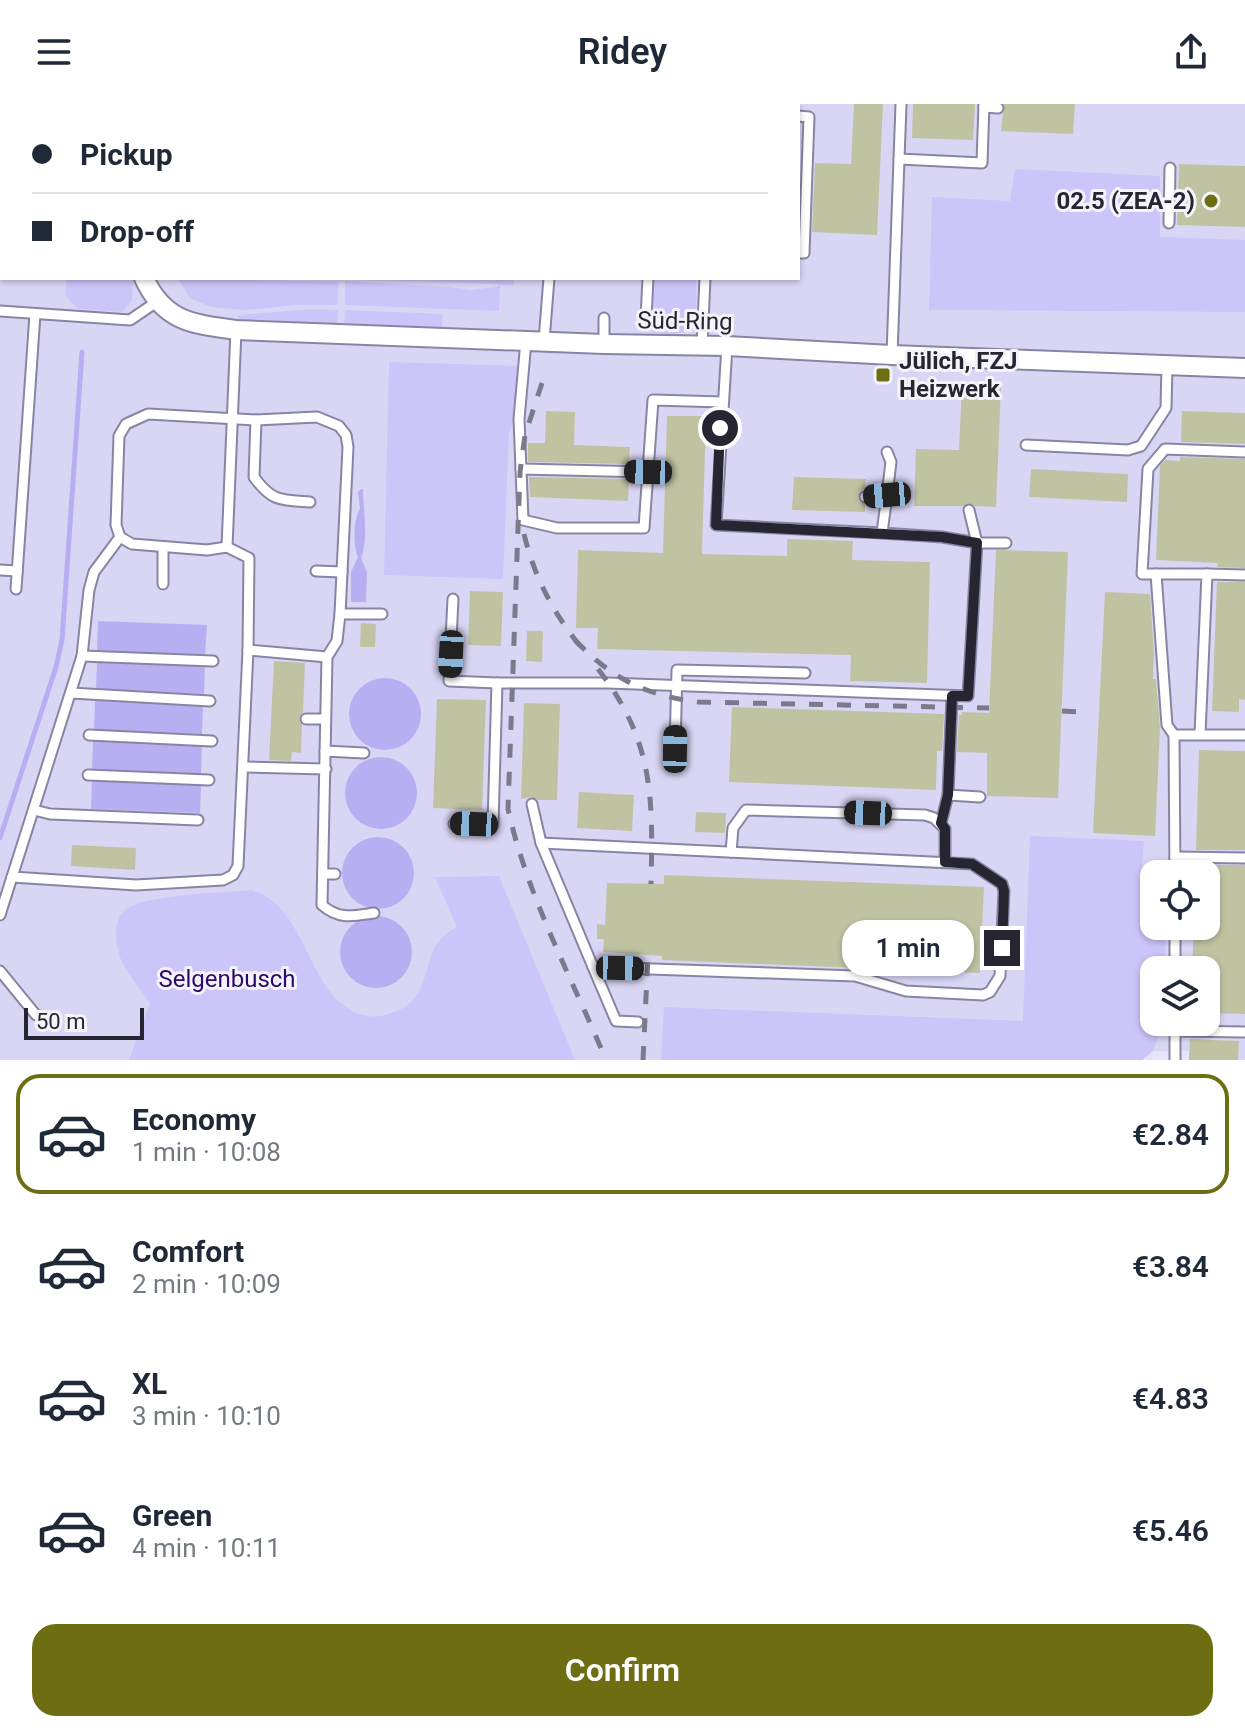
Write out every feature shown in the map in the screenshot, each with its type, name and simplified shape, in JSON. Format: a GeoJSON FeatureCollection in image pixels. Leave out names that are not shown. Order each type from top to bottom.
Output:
{"type":"FeatureCollection","features":[{"type":"Feature","properties":{"kind":"street","name":"Süd-Ring"},"geometry":{"type":"LineString","coordinates":[[145,280],[158,301],[176,317],[194,325],[236,330],[727,346],[1245,368]]}},
{"type":"Feature","properties":{"kind":"lane"},"geometry":{"type":"LineString","coordinates":[[892,355],[901,104]]}},
{"type":"Feature","properties":{"kind":"lane"},"geometry":{"type":"LineString","coordinates":[[899,159],[982,163],[984,106],[998,108]]}},
{"type":"Feature","properties":{"kind":"lane"},"geometry":{"type":"LineString","coordinates":[[800,116],[809,117],[804,253],[800,253]]}},
{"type":"Feature","properties":{"kind":"lane"},"geometry":{"type":"LineString","coordinates":[[983,135],[996,135]]}},
{"type":"Feature","properties":{"kind":"lane"},"geometry":{"type":"LineString","coordinates":[[1169,223],[1170,168]]}},
{"type":"Feature","properties":{"kind":"lane"},"geometry":{"type":"LineString","coordinates":[[549,280],[519,419],[523,520],[557,528],[644,528],[653,400],[723,402]]}},
{"type":"Feature","properties":{"kind":"lane"},"geometry":{"type":"LineString","coordinates":[[646,319],[648,280]]}},
{"type":"Feature","properties":{"kind":"lane"},"geometry":{"type":"LineString","coordinates":[[702,346],[705,280]]}},
{"type":"Feature","properties":{"kind":"lane"},"geometry":{"type":"LineString","coordinates":[[0,311],[130,320],[158,301]]}},
{"type":"Feature","properties":{"kind":"lane"},"geometry":{"type":"LineString","coordinates":[[16,589],[35,314]]}},
{"type":"Feature","properties":{"kind":"lane"},"geometry":{"type":"LineString","coordinates":[[604,318],[604,344]]}},
{"type":"Feature","properties":{"kind":"lane"},"geometry":{"type":"LineString","coordinates":[[227,547],[236,330]]}},
{"type":"Feature","properties":{"kind":"lane"},"geometry":{"type":"LineString","coordinates":[[727,346],[716,525],[1006,543]]}},
{"type":"Feature","properties":{"kind":"lane"},"geometry":{"type":"LineString","coordinates":[[1026,445],[1128,450],[1141,446],[1166,408],[1167,365]]}},
{"type":"Feature","properties":{"kind":"lane"},"geometry":{"type":"LineString","coordinates":[[12,877],[136,885],[223,880],[233,875],[238,866],[244,767],[249,558],[227,547],[207,550],[163,548],[132,544],[120,537],[116,525],[117,446],[126,424],[148,414],[256,420],[317,417],[339,426],[346,435],[348,447],[340,614],[337,641],[327,657],[322,905],[332,914],[344,917],[374,913]]}},
{"type":"Feature","properties":{"kind":"lane"},"geometry":{"type":"LineString","coordinates":[[256,420],[254,477],[268,495],[279,500],[310,502]]}},
{"type":"Feature","properties":{"kind":"lane"},"geometry":{"type":"LineString","coordinates":[[1245,452],[1165,449],[1148,469],[1142,574],[1245,575]]}},
{"type":"Feature","properties":{"kind":"lane"},"geometry":{"type":"LineString","coordinates":[[882,533],[891,462],[887,452]]}},
{"type":"Feature","properties":{"kind":"lane"},"geometry":{"type":"LineString","coordinates":[[521,469],[648,472]]}},
{"type":"Feature","properties":{"kind":"lane"},"geometry":{"type":"LineString","coordinates":[[865,497],[887,495]]}},
{"type":"Feature","properties":{"kind":"lane"},"geometry":{"type":"LineString","coordinates":[[453,599],[449,681],[677,685],[968,696],[977,543],[969,510]]}},
{"type":"Feature","properties":{"kind":"lane"},"geometry":{"type":"LineString","coordinates":[[0,915],[82,656],[89,590],[94,572],[120,537]]}},
{"type":"Feature","properties":{"kind":"lane"},"geometry":{"type":"LineString","coordinates":[[163,548],[163,584]]}},
{"type":"Feature","properties":{"kind":"lane"},"geometry":{"type":"LineString","coordinates":[[0,570],[17,571]]}},
{"type":"Feature","properties":{"kind":"lane"},"geometry":{"type":"LineString","coordinates":[[316,571],[342,572]]}},
{"type":"Feature","properties":{"kind":"lane"},"geometry":{"type":"LineString","coordinates":[[1156,574],[1167,725],[1174,735],[1175,857],[1245,858]]}},
{"type":"Feature","properties":{"kind":"lane"},"geometry":{"type":"LineString","coordinates":[[1200,734],[1207,574]]}},
{"type":"Feature","properties":{"kind":"lane"},"geometry":{"type":"LineString","coordinates":[[340,614],[382,614]]}},
{"type":"Feature","properties":{"kind":"lane"},"geometry":{"type":"LineString","coordinates":[[248,650],[327,657]]}},
{"type":"Feature","properties":{"kind":"lane"},"geometry":{"type":"LineString","coordinates":[[82,656],[213,661]]}},
{"type":"Feature","properties":{"kind":"lane"},"geometry":{"type":"LineString","coordinates":[[675,749],[677,670],[805,673]]}},
{"type":"Feature","properties":{"kind":"lane"},"geometry":{"type":"LineString","coordinates":[[454,824],[493,825],[497,683]]}},
{"type":"Feature","properties":{"kind":"lane"},"geometry":{"type":"LineString","coordinates":[[71,693],[210,701]]}},
{"type":"Feature","properties":{"kind":"lane"},"geometry":{"type":"LineString","coordinates":[[941,823],[948,795],[952,696]]}},
{"type":"Feature","properties":{"kind":"lane"},"geometry":{"type":"LineString","coordinates":[[306,719],[325,719]]}},
{"type":"Feature","properties":{"kind":"lane"},"geometry":{"type":"LineString","coordinates":[[89,735],[212,741]]}},
{"type":"Feature","properties":{"kind":"lane"},"geometry":{"type":"LineString","coordinates":[[1174,735],[1245,735]]}},
{"type":"Feature","properties":{"kind":"lane"},"geometry":{"type":"LineString","coordinates":[[325,751],[364,753]]}},
{"type":"Feature","properties":{"kind":"lane"},"geometry":{"type":"LineString","coordinates":[[244,767],[326,769]]}},
{"type":"Feature","properties":{"kind":"lane"},"geometry":{"type":"LineString","coordinates":[[88,775],[209,780]]}},
{"type":"Feature","properties":{"kind":"lane"},"geometry":{"type":"LineString","coordinates":[[948,795],[980,797]]}},
{"type":"Feature","properties":{"kind":"lane"},"geometry":{"type":"LineString","coordinates":[[532,804],[541,843],[616,1021],[638,1022]]}},
{"type":"Feature","properties":{"kind":"lane"},"geometry":{"type":"LineString","coordinates":[[34,810],[50,814],[198,820]]}},
{"type":"Feature","properties":{"kind":"lane"},"geometry":{"type":"LineString","coordinates":[[731,852],[733,828],[746,810],[925,815],[941,823],[945,829],[945,862]]}},
{"type":"Feature","properties":{"kind":"lane"},"geometry":{"type":"LineString","coordinates":[[541,843],[972,864],[1002,884],[1004,891],[1000,976],[990,992],[983,995],[906,991],[855,976],[593,967]]}},
{"type":"Feature","properties":{"kind":"lane"},"geometry":{"type":"LineString","coordinates":[[323,874],[335,874]]}},
{"type":"Feature","properties":{"kind":"lane"},"geometry":{"type":"LineString","coordinates":[[0,971],[36,1015],[53,1020]]}},
{"type":"Feature","properties":{"kind":"lane"},"geometry":{"type":"LineString","coordinates":[[1220,1030],[1245,1032]]}},
{"type":"Feature","properties":{"kind":"lane"},"geometry":{"type":"LineString","coordinates":[[1175,1036],[1175,1060]]}},
{"type":"Feature","properties":{"kind":"shaded area"},"geometry":{"type":"Polygon","coordinates":[[[800,104],[1245,104],[1245,1060],[1189,1060],[1189,1051],[1153,1051],[1142,1060],[0,1060],[0,280],[800,280],[800,104]]]}},
{"type":"Feature","properties":{"kind":"shaded area"},"geometry":{"type":"Polygon","coordinates":[[[361,489],[365,533],[361,558],[367,572],[366,602],[351,602],[351,572],[358,557],[354,533],[360,509],[358,492],[361,489]]]}},
{"type":"Feature","properties":{"kind":"shaded area"},"geometry":{"type":"Polygon","coordinates":[[[98,621],[207,625],[205,655],[97,651],[98,621]]]}},
{"type":"Feature","properties":{"kind":"shaded area"},"geometry":{"type":"Polygon","coordinates":[[[97,661],[205,665],[204,694],[96,690],[97,661]]]}},
{"type":"Feature","properties":{"kind":"shaded area"},"geometry":{"type":"Polygon","coordinates":[[[385,678],[411,688],[421,714],[411,740],[385,750],[359,740],[349,714],[359,688],[385,678]]]}},
{"type":"Feature","properties":{"kind":"shaded area"},"geometry":{"type":"Polygon","coordinates":[[[95,700],[203,705],[202,734],[94,730],[95,700]]]}},
{"type":"Feature","properties":{"kind":"shaded area"},"geometry":{"type":"Polygon","coordinates":[[[93,741],[202,745],[201,774],[92,770],[93,741]]]}},
{"type":"Feature","properties":{"kind":"shaded area"},"geometry":{"type":"Polygon","coordinates":[[[381,757],[401,763],[411,773],[417,793],[411,813],[401,823],[381,829],[361,823],[351,813],[345,793],[351,773],[361,763],[381,757]]]}},
{"type":"Feature","properties":{"kind":"shaded area"},"geometry":{"type":"Polygon","coordinates":[[[92,781],[201,785],[200,813],[91,809],[92,781]]]}},
{"type":"Feature","properties":{"kind":"shaded area"},"geometry":{"type":"Polygon","coordinates":[[[378,837],[398,843],[408,853],[414,873],[408,893],[398,903],[378,909],[358,903],[348,893],[342,873],[348,853],[358,843],[378,837]]]}},
{"type":"Feature","properties":{"kind":"shaded area"},"geometry":{"type":"Polygon","coordinates":[[[376,916],[396,922],[406,932],[412,952],[406,972],[396,982],[376,988],[356,982],[346,972],[340,952],[346,932],[356,922],[376,916]]]}},
{"type":"Feature","properties":{"kind":"green space"},"geometry":{"type":"Polygon","coordinates":[[[1015,169],[1160,176],[1160,237],[1245,240],[1245,312],[929,310],[932,197],[1010,201],[1015,169]]]}},
{"type":"Feature","properties":{"kind":"green space"},"geometry":{"type":"Polygon","coordinates":[[[67,280],[133,280],[132,301],[122,312],[78,309],[65,295],[67,280]]]}},
{"type":"Feature","properties":{"kind":"green space"},"geometry":{"type":"Polygon","coordinates":[[[178,280],[339,282],[337,305],[246,310],[211,307],[190,298],[178,280]]]}},
{"type":"Feature","properties":{"kind":"green space"},"geometry":{"type":"Polygon","coordinates":[[[375,280],[514,280],[514,285],[500,285],[499,311],[345,305],[345,281],[470,290],[500,284],[375,280]]]}},
{"type":"Feature","properties":{"kind":"green space"},"geometry":{"type":"Polygon","coordinates":[[[655,280],[696,280],[696,310],[687,330],[677,334],[652,333],[655,280]]]}},
{"type":"Feature","properties":{"kind":"green space"},"geometry":{"type":"Polygon","coordinates":[[[338,310],[337,324],[238,321],[238,315],[338,310]]]}},
{"type":"Feature","properties":{"kind":"green space"},"geometry":{"type":"Polygon","coordinates":[[[345,310],[443,314],[442,328],[344,324],[345,310]]]}},
{"type":"Feature","properties":{"kind":"green space"},"geometry":{"type":"Polygon","coordinates":[[[389,362],[521,366],[520,401],[509,433],[503,579],[384,575],[389,362]]]}},
{"type":"Feature","properties":{"kind":"green space"},"geometry":{"type":"Polygon","coordinates":[[[1030,836],[1144,841],[1143,860],[1140,860],[1140,940],[1165,940],[1166,956],[1140,956],[1140,1036],[1159,1036],[1153,1051],[1142,1060],[661,1060],[664,1007],[1023,1021],[1030,836]]]}},
{"type":"Feature","properties":{"kind":"green space","name":"Selgenbusch"},"geometry":{"type":"Polygon","coordinates":[[[499,876],[575,1060],[129,1060],[150,1003],[122,962],[118,950],[118,921],[125,910],[135,905],[166,897],[252,890],[269,898],[282,910],[321,978],[345,1006],[364,1015],[380,1016],[403,1008],[414,999],[435,947],[457,927],[435,877],[499,876]]]}},
{"type":"Feature","properties":{"kind":"building"},"geometry":{"type":"Polygon","coordinates":[[[854,104],[883,104],[877,235],[812,232],[815,163],[851,164],[854,104]]]}},
{"type":"Feature","properties":{"kind":"building"},"geometry":{"type":"Polygon","coordinates":[[[913,104],[975,104],[973,140],[912,138],[913,104]]]}},
{"type":"Feature","properties":{"kind":"building"},"geometry":{"type":"Polygon","coordinates":[[[1004,104],[1075,104],[1073,134],[1001,131],[1004,104]]]}},
{"type":"Feature","properties":{"kind":"building","name":"02.5 (ZEA-2)"},"geometry":{"type":"Polygon","coordinates":[[[1179,164],[1245,166],[1245,227],[1177,225],[1179,164]]]}},
{"type":"Feature","properties":{"kind":"building"},"geometry":{"type":"Polygon","coordinates":[[[962,385],[1001,386],[996,507],[968,503],[963,506],[914,506],[916,449],[959,450],[962,385]]]}},
{"type":"Feature","properties":{"kind":"building"},"geometry":{"type":"Polygon","coordinates":[[[546,411],[575,412],[574,445],[630,447],[629,464],[528,462],[528,443],[545,443],[546,411]]]}},
{"type":"Feature","properties":{"kind":"building"},"geometry":{"type":"Polygon","coordinates":[[[1182,411],[1245,413],[1245,444],[1181,442],[1182,411]]]}},
{"type":"Feature","properties":{"kind":"building"},"geometry":{"type":"Polygon","coordinates":[[[667,416],[706,416],[702,554],[787,556],[787,539],[853,541],[852,560],[930,562],[927,683],[850,681],[851,655],[597,649],[598,628],[576,628],[578,550],[663,553],[667,416]]]}},
{"type":"Feature","properties":{"kind":"building"},"geometry":{"type":"Polygon","coordinates":[[[1180,457],[1245,459],[1245,568],[1217,567],[1218,563],[1156,560],[1160,466],[1165,460],[1180,461],[1180,457]]]}},
{"type":"Feature","properties":{"kind":"building"},"geometry":{"type":"Polygon","coordinates":[[[1031,469],[1128,474],[1127,502],[1029,497],[1031,469]]]}},
{"type":"Feature","properties":{"kind":"building"},"geometry":{"type":"Polygon","coordinates":[[[529,477],[629,479],[628,501],[530,497],[529,477]]]}},
{"type":"Feature","properties":{"kind":"building"},"geometry":{"type":"Polygon","coordinates":[[[794,477],[866,479],[865,489],[860,491],[858,497],[859,502],[865,504],[865,512],[792,510],[794,477]]]}},
{"type":"Feature","properties":{"kind":"building"},"geometry":{"type":"Polygon","coordinates":[[[996,550],[1068,552],[1058,798],[987,796],[987,753],[957,752],[959,715],[962,712],[989,713],[996,550]]]}},
{"type":"Feature","properties":{"kind":"building"},"geometry":{"type":"Polygon","coordinates":[[[1217,582],[1245,582],[1245,700],[1239,699],[1239,712],[1212,711],[1217,582]]]}},
{"type":"Feature","properties":{"kind":"building"},"geometry":{"type":"Polygon","coordinates":[[[470,591],[503,592],[501,646],[468,645],[470,591]]]}},
{"type":"Feature","properties":{"kind":"building"},"geometry":{"type":"Polygon","coordinates":[[[1105,592],[1150,594],[1153,679],[1156,679],[1160,728],[1155,836],[1093,833],[1105,592]]]}},
{"type":"Feature","properties":{"kind":"building"},"geometry":{"type":"Polygon","coordinates":[[[361,623],[376,624],[375,647],[360,647],[361,623]]]}},
{"type":"Feature","properties":{"kind":"building"},"geometry":{"type":"Polygon","coordinates":[[[527,631],[543,631],[542,662],[526,661],[527,631]]]}},
{"type":"Feature","properties":{"kind":"building"},"geometry":{"type":"Polygon","coordinates":[[[274,661],[305,663],[303,712],[299,718],[302,725],[301,753],[292,752],[291,761],[269,760],[274,661]]]}},
{"type":"Feature","properties":{"kind":"building"},"geometry":{"type":"Polygon","coordinates":[[[437,699],[486,700],[482,810],[433,808],[437,699]]]}},
{"type":"Feature","properties":{"kind":"building"},"geometry":{"type":"Polygon","coordinates":[[[524,703],[560,704],[557,800],[521,799],[524,703]]]}},
{"type":"Feature","properties":{"kind":"building"},"geometry":{"type":"Polygon","coordinates":[[[732,707],[944,714],[942,751],[937,751],[936,790],[729,782],[732,707]]]}},
{"type":"Feature","properties":{"kind":"building"},"geometry":{"type":"Polygon","coordinates":[[[1199,750],[1245,751],[1245,850],[1196,850],[1199,750]]]}},
{"type":"Feature","properties":{"kind":"building"},"geometry":{"type":"Polygon","coordinates":[[[579,792],[634,795],[632,831],[577,828],[579,792]]]}},
{"type":"Feature","properties":{"kind":"building"},"geometry":{"type":"Polygon","coordinates":[[[696,812],[726,813],[725,833],[695,832],[696,812]]]}},
{"type":"Feature","properties":{"kind":"building"},"geometry":{"type":"Polygon","coordinates":[[[72,845],[136,848],[135,870],[71,866],[72,845]]]}},
{"type":"Feature","properties":{"kind":"building"},"geometry":{"type":"Polygon","coordinates":[[[1220,865],[1245,865],[1245,1014],[1220,1013],[1220,956],[1193,956],[1193,940],[1220,940],[1220,865]]]}},
{"type":"Feature","properties":{"kind":"building"},"geometry":{"type":"Polygon","coordinates":[[[664,875],[984,887],[980,973],[662,960],[662,956],[603,952],[604,939],[597,939],[597,924],[605,925],[607,883],[664,884],[664,875]]]}},
{"type":"Feature","properties":{"kind":"building"},"geometry":{"type":"Polygon","coordinates":[[[1190,1039],[1239,1041],[1238,1060],[1189,1060],[1190,1039]]]}},
{"type":"Feature","properties":{"kind":"waterway"},"geometry":{"type":"LineString","coordinates":[[0,838],[62,640],[82,352]]}},
{"type":"Feature","properties":{"kind":"railway"},"geometry":{"type":"LineString","coordinates":[[542,383],[525,435],[520,472],[508,809],[538,905],[606,1060]]}},
{"type":"Feature","properties":{"kind":"railway"},"geometry":{"type":"LineString","coordinates":[[524,534],[546,594],[581,647]]}},
{"type":"Feature","properties":{"kind":"railway"},"geometry":{"type":"LineString","coordinates":[[575,640],[602,665],[630,683],[679,699],[698,702],[989,708]]}},
{"type":"Feature","properties":{"kind":"railway"},"geometry":{"type":"LineString","coordinates":[[598,669],[616,695],[640,746],[650,797],[651,884]]}},
{"type":"Feature","properties":{"kind":"railway"},"geometry":{"type":"LineString","coordinates":[[1062,711],[1081,712]]}},
{"type":"Feature","properties":{"kind":"railway"},"geometry":{"type":"LineString","coordinates":[[643,1060],[648,955]]}},
{"type":"Feature","properties":{"kind":"place","name":"02.5 (ZEA-2)"},"geometry":{"type":"Point","coordinates":[1211,201]}},
{"type":"Feature","properties":{"kind":"place","name":"Jülich, FZJ Heizwerk"},"geometry":{"type":"Point","coordinates":[883,375]}},
{"type":"Feature","properties":{"kind":"route"},"geometry":{"type":"LineString","coordinates":[[720,428],[716,525],[942,537],[977,543],[968,696],[952,696],[948,795],[941,823],[946,837],[945,862],[972,864],[1002,884],[1002,948]]}}]}
